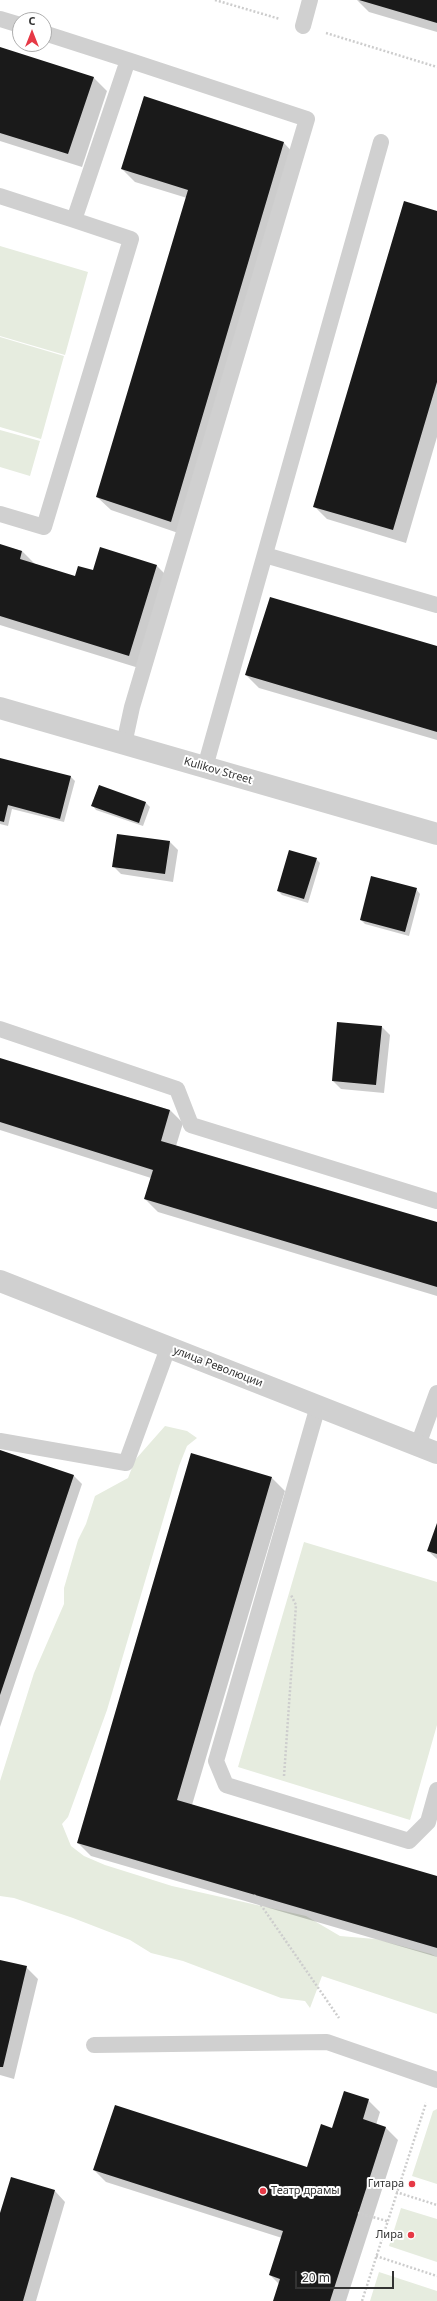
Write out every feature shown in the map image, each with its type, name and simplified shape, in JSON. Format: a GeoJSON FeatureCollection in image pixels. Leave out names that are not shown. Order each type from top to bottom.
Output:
{"type":"FeatureCollection","features":[{"type":"Feature","properties":{"kind":"street","name":"Kulikov Street"},"geometry":{"type":"LineString","coordinates":[[0,708],[437,834]]}},
{"type":"Feature","properties":{"kind":"street","name":"улица Революции"},"geometry":{"type":"LineString","coordinates":[[0,1281],[168,1348],[431,1448]]}},
{"type":"Feature","properties":{"kind":"lane"},"geometry":{"type":"LineString","coordinates":[[303,26],[310,0]]}},
{"type":"Feature","properties":{"kind":"lane"},"geometry":{"type":"LineString","coordinates":[[0,19],[12,23]]}},
{"type":"Feature","properties":{"kind":"lane"},"geometry":{"type":"LineString","coordinates":[[52,36],[308,119],[132,707],[124,744]]}},
{"type":"Feature","properties":{"kind":"lane"},"geometry":{"type":"LineString","coordinates":[[74,220],[128,60]]}},
{"type":"Feature","properties":{"kind":"lane"},"geometry":{"type":"LineString","coordinates":[[205,767],[380,142]]}},
{"type":"Feature","properties":{"kind":"lane"},"geometry":{"type":"LineString","coordinates":[[0,196],[131,239],[44,528],[0,514]]}},
{"type":"Feature","properties":{"kind":"lane"},"geometry":{"type":"LineString","coordinates":[[265,556],[437,605]]}},
{"type":"Feature","properties":{"kind":"lane"},"geometry":{"type":"LineString","coordinates":[[0,1029],[177,1089],[191,1125],[437,1201]]}},
{"type":"Feature","properties":{"kind":"lane"},"geometry":{"type":"LineString","coordinates":[[0,1441],[126,1463],[168,1348]]}},
{"type":"Feature","properties":{"kind":"lane"},"geometry":{"type":"LineString","coordinates":[[431,1448],[437,1393]]}},
{"type":"Feature","properties":{"kind":"lane"},"geometry":{"type":"LineString","coordinates":[[318,1406],[216,1761],[226,1785],[409,1841],[428,1822],[437,1790]]}},
{"type":"Feature","properties":{"kind":"lane"},"geometry":{"type":"LineString","coordinates":[[94,2045],[326,2042],[435,2080]]}},
{"type":"Feature","properties":{"kind":"path"},"geometry":{"type":"LineString","coordinates":[[215,0],[437,67]]}},
{"type":"Feature","properties":{"kind":"path"},"geometry":{"type":"LineString","coordinates":[[274,1558],[296,1605],[282,1802]]}},
{"type":"Feature","properties":{"kind":"path"},"geometry":{"type":"LineString","coordinates":[[254,1894],[364,2055]]}},
{"type":"Feature","properties":{"kind":"path"},"geometry":{"type":"LineString","coordinates":[[362,2301],[396,2192],[435,2080]]}},
{"type":"Feature","properties":{"kind":"path"},"geometry":{"type":"LineString","coordinates":[[396,2192],[437,2205]]}},
{"type":"Feature","properties":{"kind":"path"},"geometry":{"type":"LineString","coordinates":[[358,2213],[387,2222]]}},
{"type":"Feature","properties":{"kind":"path"},"geometry":{"type":"LineString","coordinates":[[376,2256],[437,2276]]}},
{"type":"Feature","properties":{"kind":"shaded area"},"geometry":{"type":"Polygon","coordinates":[[[0,246],[88,272],[65,355],[0,336],[0,246]]]}},
{"type":"Feature","properties":{"kind":"shaded area"},"geometry":{"type":"Polygon","coordinates":[[[0,337],[64,356],[41,439],[0,427],[0,337]]]}},
{"type":"Feature","properties":{"kind":"shaded area"},"geometry":{"type":"Polygon","coordinates":[[[0,430],[40,441],[30,476],[0,467],[0,430]]]}},
{"type":"Feature","properties":{"kind":"shaded area"},"geometry":{"type":"Polygon","coordinates":[[[165,1426],[187,1431],[197,1438],[187,1446],[179,1466],[107,1710],[68,1817],[62,1824],[71,1846],[84,1856],[105,1865],[172,1886],[306,1916],[340,1936],[375,1939],[431,1954],[437,1957],[437,2014],[322,1976],[310,2008],[305,2001],[281,1998],[183,1961],[151,1953],[130,1940],[73,1918],[14,1898],[0,1896],[0,1781],[34,1673],[64,1604],[64,1588],[78,1540],[86,1524],[95,1496],[128,1478],[135,1460],[165,1426]]]}},
{"type":"Feature","properties":{"kind":"shaded area"},"geometry":{"type":"Polygon","coordinates":[[[304,1542],[437,1582],[437,1725],[410,1820],[238,1767],[304,1542]]]}},
{"type":"Feature","properties":{"kind":"shaded area"},"geometry":{"type":"Polygon","coordinates":[[[437,2109],[437,2184],[412,2176],[433,2111],[437,2109]]]}},
{"type":"Feature","properties":{"kind":"shaded area"},"geometry":{"type":"Polygon","coordinates":[[[401,2208],[437,2219],[437,2262],[389,2246],[401,2208]]]}},
{"type":"Feature","properties":{"kind":"shaded area"},"geometry":{"type":"Polygon","coordinates":[[[379,2272],[437,2291],[437,2301],[370,2301],[379,2272]]]}},
{"type":"Feature","properties":{"kind":"building"},"geometry":{"type":"Polygon","coordinates":[[[359,0],[437,0],[437,23],[359,0]]]}},
{"type":"Feature","properties":{"kind":"building"},"geometry":{"type":"Polygon","coordinates":[[[0,47],[94,77],[68,154],[0,133],[0,47]]]}},
{"type":"Feature","properties":{"kind":"building"},"geometry":{"type":"Polygon","coordinates":[[[144,96],[284,142],[171,522],[96,497],[188,190],[121,169],[144,96]]]}},
{"type":"Feature","properties":{"kind":"building"},"geometry":{"type":"Polygon","coordinates":[[[404,201],[437,211],[437,382],[393,530],[313,507],[404,201]]]}},
{"type":"Feature","properties":{"kind":"building"},"geometry":{"type":"Polygon","coordinates":[[[0,544],[22,551],[20,559],[75,576],[78,566],[93,570],[100,547],[157,565],[129,656],[0,616],[0,544]]]}},
{"type":"Feature","properties":{"kind":"building"},"geometry":{"type":"Polygon","coordinates":[[[270,597],[437,646],[437,732],[245,675],[270,597]]]}},
{"type":"Feature","properties":{"kind":"building"},"geometry":{"type":"Polygon","coordinates":[[[0,758],[71,776],[60,819],[8,805],[4,822],[0,821],[0,758]]]}},
{"type":"Feature","properties":{"kind":"building"},"geometry":{"type":"Polygon","coordinates":[[[99,785],[146,802],[139,823],[91,806],[99,785]]]}},
{"type":"Feature","properties":{"kind":"building"},"geometry":{"type":"Polygon","coordinates":[[[117,834],[170,841],[165,874],[112,867],[117,834]]]}},
{"type":"Feature","properties":{"kind":"building"},"geometry":{"type":"Polygon","coordinates":[[[289,850],[317,858],[304,899],[277,891],[289,850]]]}},
{"type":"Feature","properties":{"kind":"building"},"geometry":{"type":"Polygon","coordinates":[[[371,876],[417,888],[405,932],[360,920],[371,876]]]}},
{"type":"Feature","properties":{"kind":"building"},"geometry":{"type":"Polygon","coordinates":[[[337,1022],[382,1026],[376,1085],[332,1081],[337,1022]]]}},
{"type":"Feature","properties":{"kind":"building"},"geometry":{"type":"Polygon","coordinates":[[[0,1058],[170,1110],[161,1141],[437,1222],[437,1287],[144,1199],[153,1170],[0,1122],[0,1058]]]}},
{"type":"Feature","properties":{"kind":"building"},"geometry":{"type":"Polygon","coordinates":[[[0,1450],[74,1475],[0,1695],[0,1450]]]}},
{"type":"Feature","properties":{"kind":"building"},"geometry":{"type":"Polygon","coordinates":[[[191,1453],[272,1477],[177,1800],[437,1876],[437,1948],[77,1843],[191,1453]]]}},
{"type":"Feature","properties":{"kind":"building"},"geometry":{"type":"Polygon","coordinates":[[[437,1523],[437,1554],[427,1551],[437,1523]]]}},
{"type":"Feature","properties":{"kind":"building"},"geometry":{"type":"Polygon","coordinates":[[[0,1960],[27,1966],[3,2067],[0,2067],[0,1960]]]}},
{"type":"Feature","properties":{"kind":"building","name":"Театр драмы"},"geometry":{"type":"Polygon","coordinates":[[[344,2091],[369,2099],[363,2119],[386,2127],[330,2301],[273,2301],[280,2279],[269,2275],[283,2231],[93,2170],[115,2105],[307,2167],[321,2124],[332,2128],[344,2091]]]}},
{"type":"Feature","properties":{"kind":"building"},"geometry":{"type":"Polygon","coordinates":[[[11,2177],[55,2190],[23,2301],[0,2301],[0,2213],[11,2177]]]}},
{"type":"Feature","properties":{"kind":"place","name":"Гитара"},"geometry":{"type":"Point","coordinates":[412,2184]}},
{"type":"Feature","properties":{"kind":"place","name":"Театр драмы"},"geometry":{"type":"Point","coordinates":[263,2191]}},
{"type":"Feature","properties":{"kind":"place","name":"Лира"},"geometry":{"type":"Point","coordinates":[411,2235]}}]}
